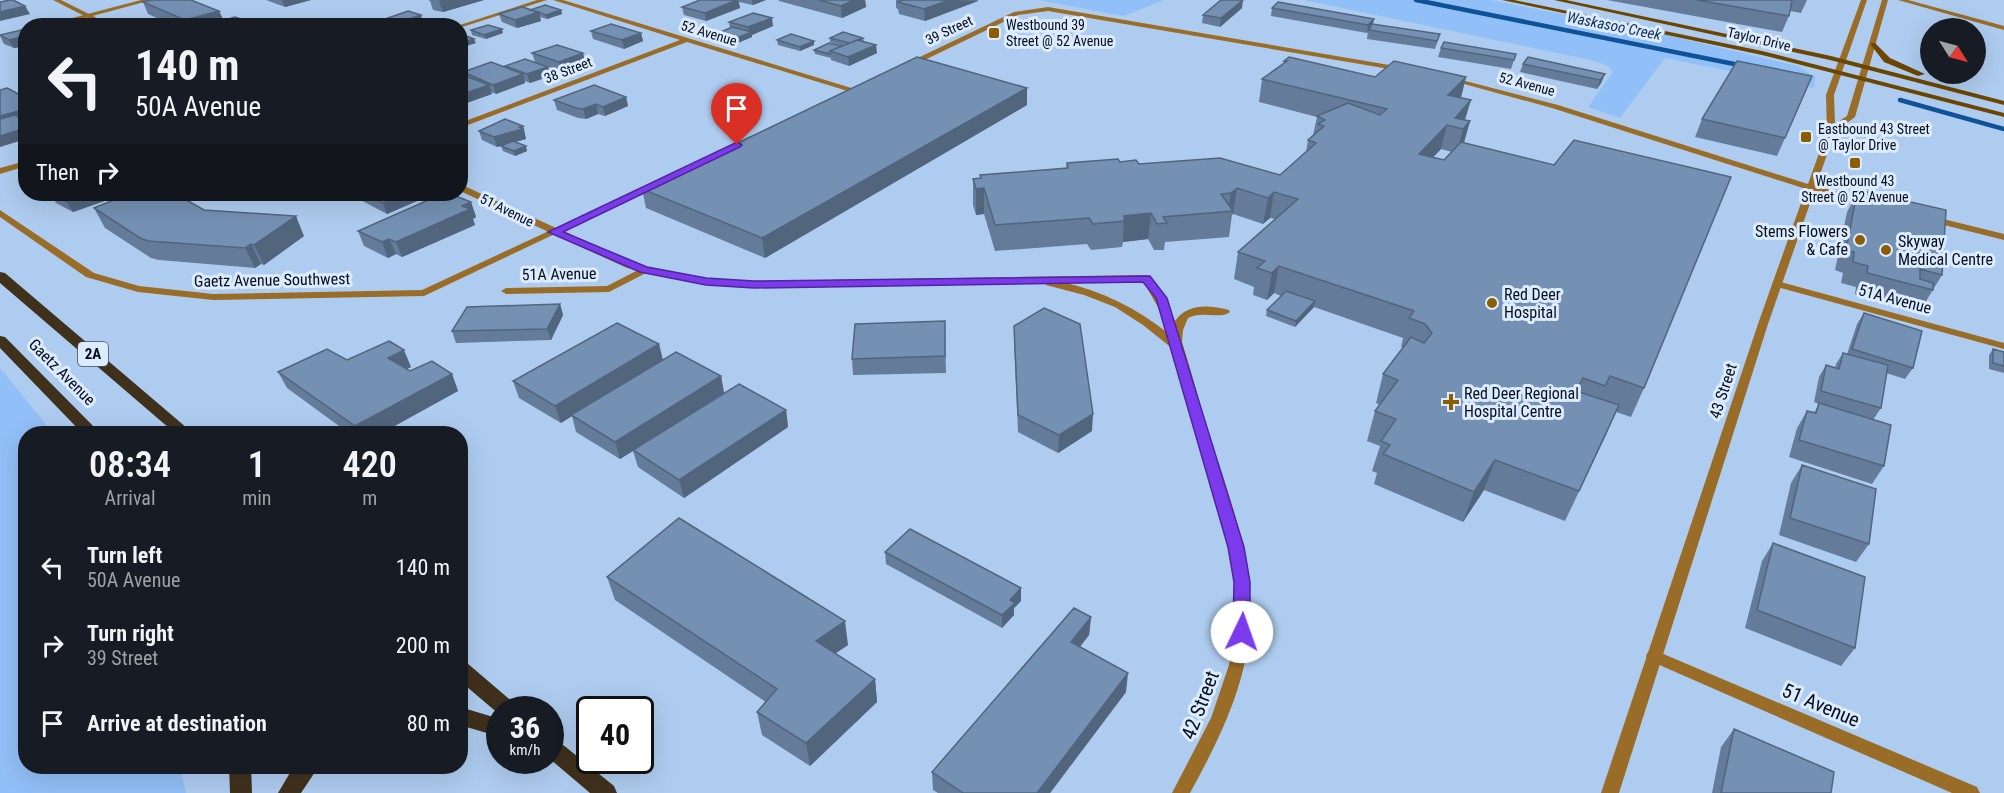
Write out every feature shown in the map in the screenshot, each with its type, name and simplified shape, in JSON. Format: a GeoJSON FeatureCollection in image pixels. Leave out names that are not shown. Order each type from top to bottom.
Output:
{"type":"FeatureCollection","features":[{"type":"Feature","properties":{"kind":"main road","name":"Taylor Drive"},"geometry":{"type":"LineString","coordinates":[[1505,0],[1698,39],[1839,72],[2004,115]]}},
{"type":"Feature","properties":{"kind":"main road","name":"Taylor Drive"},"geometry":{"type":"LineString","coordinates":[[1557,0],[1844,61],[2004,103]]}},
{"type":"Feature","properties":{"kind":"main road"},"geometry":{"type":"LineString","coordinates":[[1873,44],[1883,57],[1892,63],[1986,99]]}},
{"type":"Feature","properties":{"kind":"main road","name":"Gaetz Avenue"},"geometry":{"type":"LineString","coordinates":[[0,276],[177,426]]}},
{"type":"Feature","properties":{"kind":"main road","name":"Gaetz Avenue"},"geometry":{"type":"LineString","coordinates":[[0,340],[85,426]]}},
{"type":"Feature","properties":{"kind":"main road"},"geometry":{"type":"LineString","coordinates":[[468,676],[492,696]]}},
{"type":"Feature","properties":{"kind":"main road"},"geometry":{"type":"LineString","coordinates":[[468,718],[486,724]]}},
{"type":"Feature","properties":{"kind":"main road"},"geometry":{"type":"LineString","coordinates":[[564,758],[606,793]]}},
{"type":"Feature","properties":{"kind":"main road"},"geometry":{"type":"LineString","coordinates":[[240,774],[241,793]]}},
{"type":"Feature","properties":{"kind":"main road"},"geometry":{"type":"LineString","coordinates":[[289,793],[301,774]]}},
{"type":"Feature","properties":{"kind":"street"},"geometry":{"type":"LineString","coordinates":[[56,0],[93,18]]}},
{"type":"Feature","properties":{"kind":"street"},"geometry":{"type":"LineString","coordinates":[[76,18],[149,0]]}},
{"type":"Feature","properties":{"kind":"street"},"geometry":{"type":"LineString","coordinates":[[468,24],[544,0]]}},
{"type":"Feature","properties":{"kind":"street","name":"52 Avenue"},"geometry":{"type":"LineString","coordinates":[[556,0],[854,90]]}},
{"type":"Feature","properties":{"kind":"street","name":"43 Street"},"geometry":{"type":"LineString","coordinates":[[1610,793],[1777,284],[1832,131],[1830,95],[1864,0]]}},
{"type":"Feature","properties":{"kind":"street"},"geometry":{"type":"LineString","coordinates":[[1832,131],[1851,117],[1885,0]]}},
{"type":"Feature","properties":{"kind":"street"},"geometry":{"type":"LineString","coordinates":[[1901,0],[2004,28]]}},
{"type":"Feature","properties":{"kind":"street","name":"39 Street"},"geometry":{"type":"LineString","coordinates":[[896,70],[1016,13],[1032,9],[1066,10],[1407,70]]}},
{"type":"Feature","properties":{"kind":"street","name":"38 Street"},"geometry":{"type":"LineString","coordinates":[[468,123],[686,40]]}},
{"type":"Feature","properties":{"kind":"street","name":"52 Avenue"},"geometry":{"type":"LineString","coordinates":[[1438,76],[1577,112],[1810,189],[1874,205]]}},
{"type":"Feature","properties":{"kind":"street"},"geometry":{"type":"LineString","coordinates":[[837,98],[864,85]]}},
{"type":"Feature","properties":{"kind":"street"},"geometry":{"type":"LineString","coordinates":[[0,171],[18,165]]}},
{"type":"Feature","properties":{"kind":"street"},"geometry":{"type":"LineString","coordinates":[[554,232],[667,178]]}},
{"type":"Feature","properties":{"kind":"street","name":"51 Avenue"},"geometry":{"type":"LineString","coordinates":[[468,191],[554,232],[644,270],[706,281],[754,284],[1028,279]]}},
{"type":"Feature","properties":{"kind":"street","name":"Gaetz Avenue Southwest"},"geometry":{"type":"LineString","coordinates":[[0,213],[90,275],[138,289],[213,297],[424,293],[554,232]]}},
{"type":"Feature","properties":{"kind":"street"},"geometry":{"type":"LineString","coordinates":[[1918,216],[2004,237]]}},
{"type":"Feature","properties":{"kind":"street","name":"51A Avenue"},"geometry":{"type":"LineString","coordinates":[[506,291],[609,289],[644,270]]}},
{"type":"Feature","properties":{"kind":"street","name":"42 Street"},"geometry":{"type":"LineString","coordinates":[[1028,279],[1146,278],[1161,298],[1178,348],[1236,547],[1244,612],[1240,651],[1229,692],[1217,725],[1181,793]]}},
{"type":"Feature","properties":{"kind":"street"},"geometry":{"type":"LineString","coordinates":[[1028,279],[1094,294],[1121,304],[1143,318],[1178,348]]}},
{"type":"Feature","properties":{"kind":"street","name":"51A Avenue"},"geometry":{"type":"LineString","coordinates":[[1777,284],[2004,346]]}},
{"type":"Feature","properties":{"kind":"street"},"geometry":{"type":"LineString","coordinates":[[1178,348],[1177,332],[1183,316],[1200,309],[1225,312]]}},
{"type":"Feature","properties":{"kind":"street","name":"51 Avenue"},"geometry":{"type":"LineString","coordinates":[[1654,656],[1971,793]]}},
{"type":"Feature","properties":{"kind":"shaded area"},"geometry":{"type":"Polygon","coordinates":[[[1038,0],[1164,0],[1123,16],[1038,0]]]}},
{"type":"Feature","properties":{"kind":"shaded area"},"geometry":{"type":"Polygon","coordinates":[[[1304,0],[1490,0],[1654,32],[1797,66],[1815,77],[1814,88],[1665,58],[1620,118],[1588,107],[1613,72],[1608,66],[1595,61],[1304,0]]]}},
{"type":"Feature","properties":{"kind":"shaded area"},"geometry":{"type":"Polygon","coordinates":[[[0,368],[47,426],[18,426],[18,774],[182,774],[186,793],[0,793],[0,368]]]}},
{"type":"Feature","properties":{"kind":"building"},"geometry":{"type":"Polygon","coordinates":[[[10,0],[25,6],[0,12],[0,2],[10,0]]]}},
{"type":"Feature","properties":{"kind":"building"},"geometry":{"type":"Polygon","coordinates":[[[191,0],[219,11],[193,18],[180,18],[143,2],[191,0]]]}},
{"type":"Feature","properties":{"kind":"building"},"geometry":{"type":"Polygon","coordinates":[[[700,0],[737,0],[705,13],[682,7],[700,0]]]}},
{"type":"Feature","properties":{"kind":"building"},"geometry":{"type":"Polygon","coordinates":[[[819,0],[854,0],[841,6],[819,0]]]}},
{"type":"Feature","properties":{"kind":"building"},"geometry":{"type":"Polygon","coordinates":[[[903,0],[949,0],[924,9],[898,2],[903,0]]]}},
{"type":"Feature","properties":{"kind":"building"},"geometry":{"type":"Polygon","coordinates":[[[1221,0],[1243,0],[1221,18],[1203,15],[1221,0]]]}},
{"type":"Feature","properties":{"kind":"building"},"geometry":{"type":"Polygon","coordinates":[[[1697,0],[1792,0],[1789,16],[1697,0]]]}},
{"type":"Feature","properties":{"kind":"building"},"geometry":{"type":"Polygon","coordinates":[[[1278,2],[1374,19],[1368,25],[1272,8],[1278,2]]]}},
{"type":"Feature","properties":{"kind":"building"},"geometry":{"type":"Polygon","coordinates":[[[545,5],[561,10],[546,15],[530,10],[545,5]]]}},
{"type":"Feature","properties":{"kind":"building"},"geometry":{"type":"Polygon","coordinates":[[[522,7],[539,12],[515,20],[499,14],[522,7]]]}},
{"type":"Feature","properties":{"kind":"building"},"geometry":{"type":"Polygon","coordinates":[[[408,11],[421,15],[412,18],[388,18],[408,11]]]}},
{"type":"Feature","properties":{"kind":"building"},"geometry":{"type":"Polygon","coordinates":[[[753,13],[772,18],[748,27],[729,22],[753,13]]]}},
{"type":"Feature","properties":{"kind":"building"},"geometry":{"type":"Polygon","coordinates":[[[611,24],[641,33],[622,40],[591,31],[611,24]]]}},
{"type":"Feature","properties":{"kind":"building"},"geometry":{"type":"Polygon","coordinates":[[[1372,24],[1440,34],[1437,41],[1369,30],[1372,24]]]}},
{"type":"Feature","properties":{"kind":"building"},"geometry":{"type":"Polygon","coordinates":[[[488,25],[502,29],[484,35],[471,30],[488,25]]]}},
{"type":"Feature","properties":{"kind":"building"},"geometry":{"type":"Polygon","coordinates":[[[732,27],[752,32],[734,39],[716,34],[732,27]]]}},
{"type":"Feature","properties":{"kind":"building"},"geometry":{"type":"Polygon","coordinates":[[[18,31],[18,38],[9,40],[0,35],[18,31]]]}},
{"type":"Feature","properties":{"kind":"building"},"geometry":{"type":"Polygon","coordinates":[[[843,32],[863,38],[850,43],[830,38],[843,32]]]}},
{"type":"Feature","properties":{"kind":"building"},"geometry":{"type":"Polygon","coordinates":[[[791,34],[814,41],[800,47],[777,40],[791,34]]]}},
{"type":"Feature","properties":{"kind":"building"},"geometry":{"type":"Polygon","coordinates":[[[857,40],[876,45],[848,57],[830,51],[857,40]]]}},
{"type":"Feature","properties":{"kind":"building"},"geometry":{"type":"Polygon","coordinates":[[[1444,42],[1516,54],[1514,60],[1441,48],[1444,42]]]}},
{"type":"Feature","properties":{"kind":"building"},"geometry":{"type":"Polygon","coordinates":[[[829,43],[842,46],[830,51],[830,54],[814,50],[829,43]]]}},
{"type":"Feature","properties":{"kind":"building"},"geometry":{"type":"Polygon","coordinates":[[[557,45],[583,53],[559,62],[532,53],[557,45]]]}},
{"type":"Feature","properties":{"kind":"building"},"geometry":{"type":"Polygon","coordinates":[[[917,57],[1027,88],[762,238],[642,189],[917,57]]]}},
{"type":"Feature","properties":{"kind":"building","name":"Red Deer Hospital"},"geometry":{"type":"Polygon","coordinates":[[[1289,57],[1375,77],[1394,61],[1466,77],[1448,95],[1471,100],[1455,118],[1470,121],[1463,129],[1447,125],[1419,154],[1444,160],[1461,142],[1554,165],[1574,140],[1731,177],[1644,388],[1610,376],[1605,386],[1583,378],[1576,391],[1619,405],[1579,491],[1495,460],[1474,492],[1383,454],[1390,445],[1381,441],[1396,419],[1375,411],[1398,380],[1383,374],[1411,337],[1424,343],[1432,333],[1425,324],[1409,318],[1414,311],[1279,266],[1272,273],[1257,268],[1265,261],[1238,252],[1298,199],[1274,192],[1268,198],[1237,188],[1231,193],[1221,194],[1233,211],[1163,217],[1167,223],[1157,224],[1151,213],[1124,216],[1124,221],[1093,224],[1089,218],[995,225],[984,188],[976,189],[973,179],[981,178],[980,175],[1068,168],[1067,163],[1118,159],[1120,162],[1136,160],[1139,164],[1220,158],[1280,175],[1316,143],[1308,140],[1324,126],[1318,124],[1325,120],[1317,116],[1348,103],[1380,115],[1387,109],[1262,79],[1287,61],[1284,61],[1289,57]]]}},
{"type":"Feature","properties":{"kind":"building"},"geometry":{"type":"Polygon","coordinates":[[[1528,57],[1605,74],[1600,80],[1523,64],[1528,57]]]}},
{"type":"Feature","properties":{"kind":"building"},"geometry":{"type":"Polygon","coordinates":[[[525,59],[548,67],[527,74],[505,66],[525,59]]]}},
{"type":"Feature","properties":{"kind":"building"},"geometry":{"type":"Polygon","coordinates":[[[1737,61],[1812,76],[1785,138],[1702,119],[1737,61]]]}},
{"type":"Feature","properties":{"kind":"building"},"geometry":{"type":"Polygon","coordinates":[[[491,62],[523,74],[493,85],[468,74],[468,70],[491,62]]]}},
{"type":"Feature","properties":{"kind":"building"},"geometry":{"type":"Polygon","coordinates":[[[468,77],[489,85],[468,92],[468,77]]]}},
{"type":"Feature","properties":{"kind":"building"},"geometry":{"type":"Polygon","coordinates":[[[594,85],[626,97],[603,107],[596,104],[583,109],[554,100],[594,85]]]}},
{"type":"Feature","properties":{"kind":"building"},"geometry":{"type":"Polygon","coordinates":[[[7,88],[18,94],[18,111],[0,116],[0,90],[7,88]]]}},
{"type":"Feature","properties":{"kind":"building"},"geometry":{"type":"Polygon","coordinates":[[[15,115],[18,117],[18,130],[0,136],[0,119],[15,115]]]}},
{"type":"Feature","properties":{"kind":"building"},"geometry":{"type":"Polygon","coordinates":[[[505,119],[523,126],[519,127],[523,129],[494,137],[479,131],[505,119]]]}},
{"type":"Feature","properties":{"kind":"building"},"geometry":{"type":"Polygon","coordinates":[[[513,141],[526,146],[514,151],[501,146],[513,141]]]}},
{"type":"Feature","properties":{"kind":"building","name":"Skyway Medical Centre"},"geometry":{"type":"Polygon","coordinates":[[[1867,192],[1946,210],[1942,275],[1920,269],[1920,279],[1933,283],[1933,290],[1867,273],[1868,266],[1853,262],[1854,252],[1846,250],[1857,193],[1867,192]]]}},
{"type":"Feature","properties":{"kind":"building"},"geometry":{"type":"Polygon","coordinates":[[[112,201],[188,201],[204,210],[296,216],[254,245],[251,244],[245,248],[148,241],[94,208],[112,201]]]}},
{"type":"Feature","properties":{"kind":"building"},"geometry":{"type":"Polygon","coordinates":[[[426,201],[471,202],[462,206],[470,209],[396,242],[389,239],[382,242],[358,231],[426,201]]]}},
{"type":"Feature","properties":{"kind":"building"},"geometry":{"type":"Polygon","coordinates":[[[1286,291],[1315,301],[1296,321],[1267,310],[1286,291]]]}},
{"type":"Feature","properties":{"kind":"building"},"geometry":{"type":"Polygon","coordinates":[[[560,304],[547,329],[452,331],[467,307],[560,304]]]}},
{"type":"Feature","properties":{"kind":"building"},"geometry":{"type":"Polygon","coordinates":[[[1044,308],[1080,324],[1093,414],[1059,435],[1018,415],[1014,326],[1044,308]]]}},
{"type":"Feature","properties":{"kind":"building"},"geometry":{"type":"Polygon","coordinates":[[[1864,313],[1922,331],[1913,368],[1852,349],[1864,313]]]}},
{"type":"Feature","properties":{"kind":"building"},"geometry":{"type":"Polygon","coordinates":[[[945,321],[945,356],[852,359],[855,324],[945,321]]]}},
{"type":"Feature","properties":{"kind":"building"},"geometry":{"type":"Polygon","coordinates":[[[617,323],[659,344],[555,406],[513,381],[617,323]]]}},
{"type":"Feature","properties":{"kind":"building"},"geometry":{"type":"Polygon","coordinates":[[[389,341],[404,350],[388,358],[410,371],[432,361],[452,374],[355,426],[278,372],[327,349],[347,360],[389,341]]]}},
{"type":"Feature","properties":{"kind":"building"},"geometry":{"type":"Polygon","coordinates":[[[1993,349],[2004,352],[2004,366],[1993,363],[1993,349]]]}},
{"type":"Feature","properties":{"kind":"building"},"geometry":{"type":"Polygon","coordinates":[[[676,352],[721,376],[615,442],[571,415],[676,352]]]}},
{"type":"Feature","properties":{"kind":"building"},"geometry":{"type":"Polygon","coordinates":[[[1843,353],[1888,365],[1881,408],[1821,391],[1826,365],[1839,369],[1843,353]]]}},
{"type":"Feature","properties":{"kind":"building"},"geometry":{"type":"Polygon","coordinates":[[[739,384],[786,410],[679,480],[633,450],[739,384]]]}},
{"type":"Feature","properties":{"kind":"building"},"geometry":{"type":"Polygon","coordinates":[[[1819,403],[1891,425],[1884,466],[1799,440],[1807,411],[1816,413],[1819,403]]]}},
{"type":"Feature","properties":{"kind":"building"},"geometry":{"type":"Polygon","coordinates":[[[1802,465],[1876,489],[1869,544],[1790,518],[1802,465]]]}},
{"type":"Feature","properties":{"kind":"building"},"geometry":{"type":"Polygon","coordinates":[[[679,518],[845,621],[816,641],[875,679],[806,743],[757,712],[777,689],[607,577],[679,518]]]}},
{"type":"Feature","properties":{"kind":"building"},"geometry":{"type":"Polygon","coordinates":[[[910,529],[1021,588],[1010,600],[1015,603],[1002,615],[885,552],[910,529]]]}},
{"type":"Feature","properties":{"kind":"building"},"geometry":{"type":"Polygon","coordinates":[[[1773,543],[1865,577],[1855,648],[1757,610],[1773,543]]]}},
{"type":"Feature","properties":{"kind":"building"},"geometry":{"type":"Polygon","coordinates":[[[1074,608],[1091,617],[1071,642],[1128,673],[1037,793],[963,793],[932,772],[1074,608]]]}},
{"type":"Feature","properties":{"kind":"building"},"geometry":{"type":"Polygon","coordinates":[[[1734,729],[1834,772],[1831,793],[1721,793],[1734,729]]]}},
{"type":"Feature","properties":{"kind":"waterway","name":"Waskasoo Creek"},"geometry":{"type":"LineString","coordinates":[[1416,0],[1744,66]]}},
{"type":"Feature","properties":{"kind":"waterway","name":"Waskasoo Creek"},"geometry":{"type":"LineString","coordinates":[[1900,100],[2004,129]]}},
{"type":"Feature","properties":{"kind":"place","name":"Westbound 39 Street @ 52 Avenue"},"geometry":{"type":"Point","coordinates":[994,33]}},
{"type":"Feature","properties":{"kind":"place","name":"Eastbound 43 Street @ Taylor Drive"},"geometry":{"type":"Point","coordinates":[1806,137]}},
{"type":"Feature","properties":{"kind":"place","name":"Westbound 43 Street @ 52 Avenue"},"geometry":{"type":"Point","coordinates":[1855,163]}},
{"type":"Feature","properties":{"kind":"place","name":"Stems Flowers & Cafe"},"geometry":{"type":"Point","coordinates":[1860,240]}},
{"type":"Feature","properties":{"kind":"place","name":"Skyway Medical Centre"},"geometry":{"type":"Point","coordinates":[1886,250]}},
{"type":"Feature","properties":{"kind":"place","name":"Red Deer Hospital"},"geometry":{"type":"Point","coordinates":[1492,303]}},
{"type":"Feature","properties":{"kind":"place","name":"Red Deer Regional Hospital Centre"},"geometry":{"type":"Point","coordinates":[1451,402]}},
{"type":"Feature","properties":{"kind":"route"},"geometry":{"type":"LineString","coordinates":[[737,145],[554,232],[630,266],[706,281],[754,284],[1146,278],[1161,298],[1178,348],[1236,547],[1242,582],[1244,612],[1242,632]]}}]}
